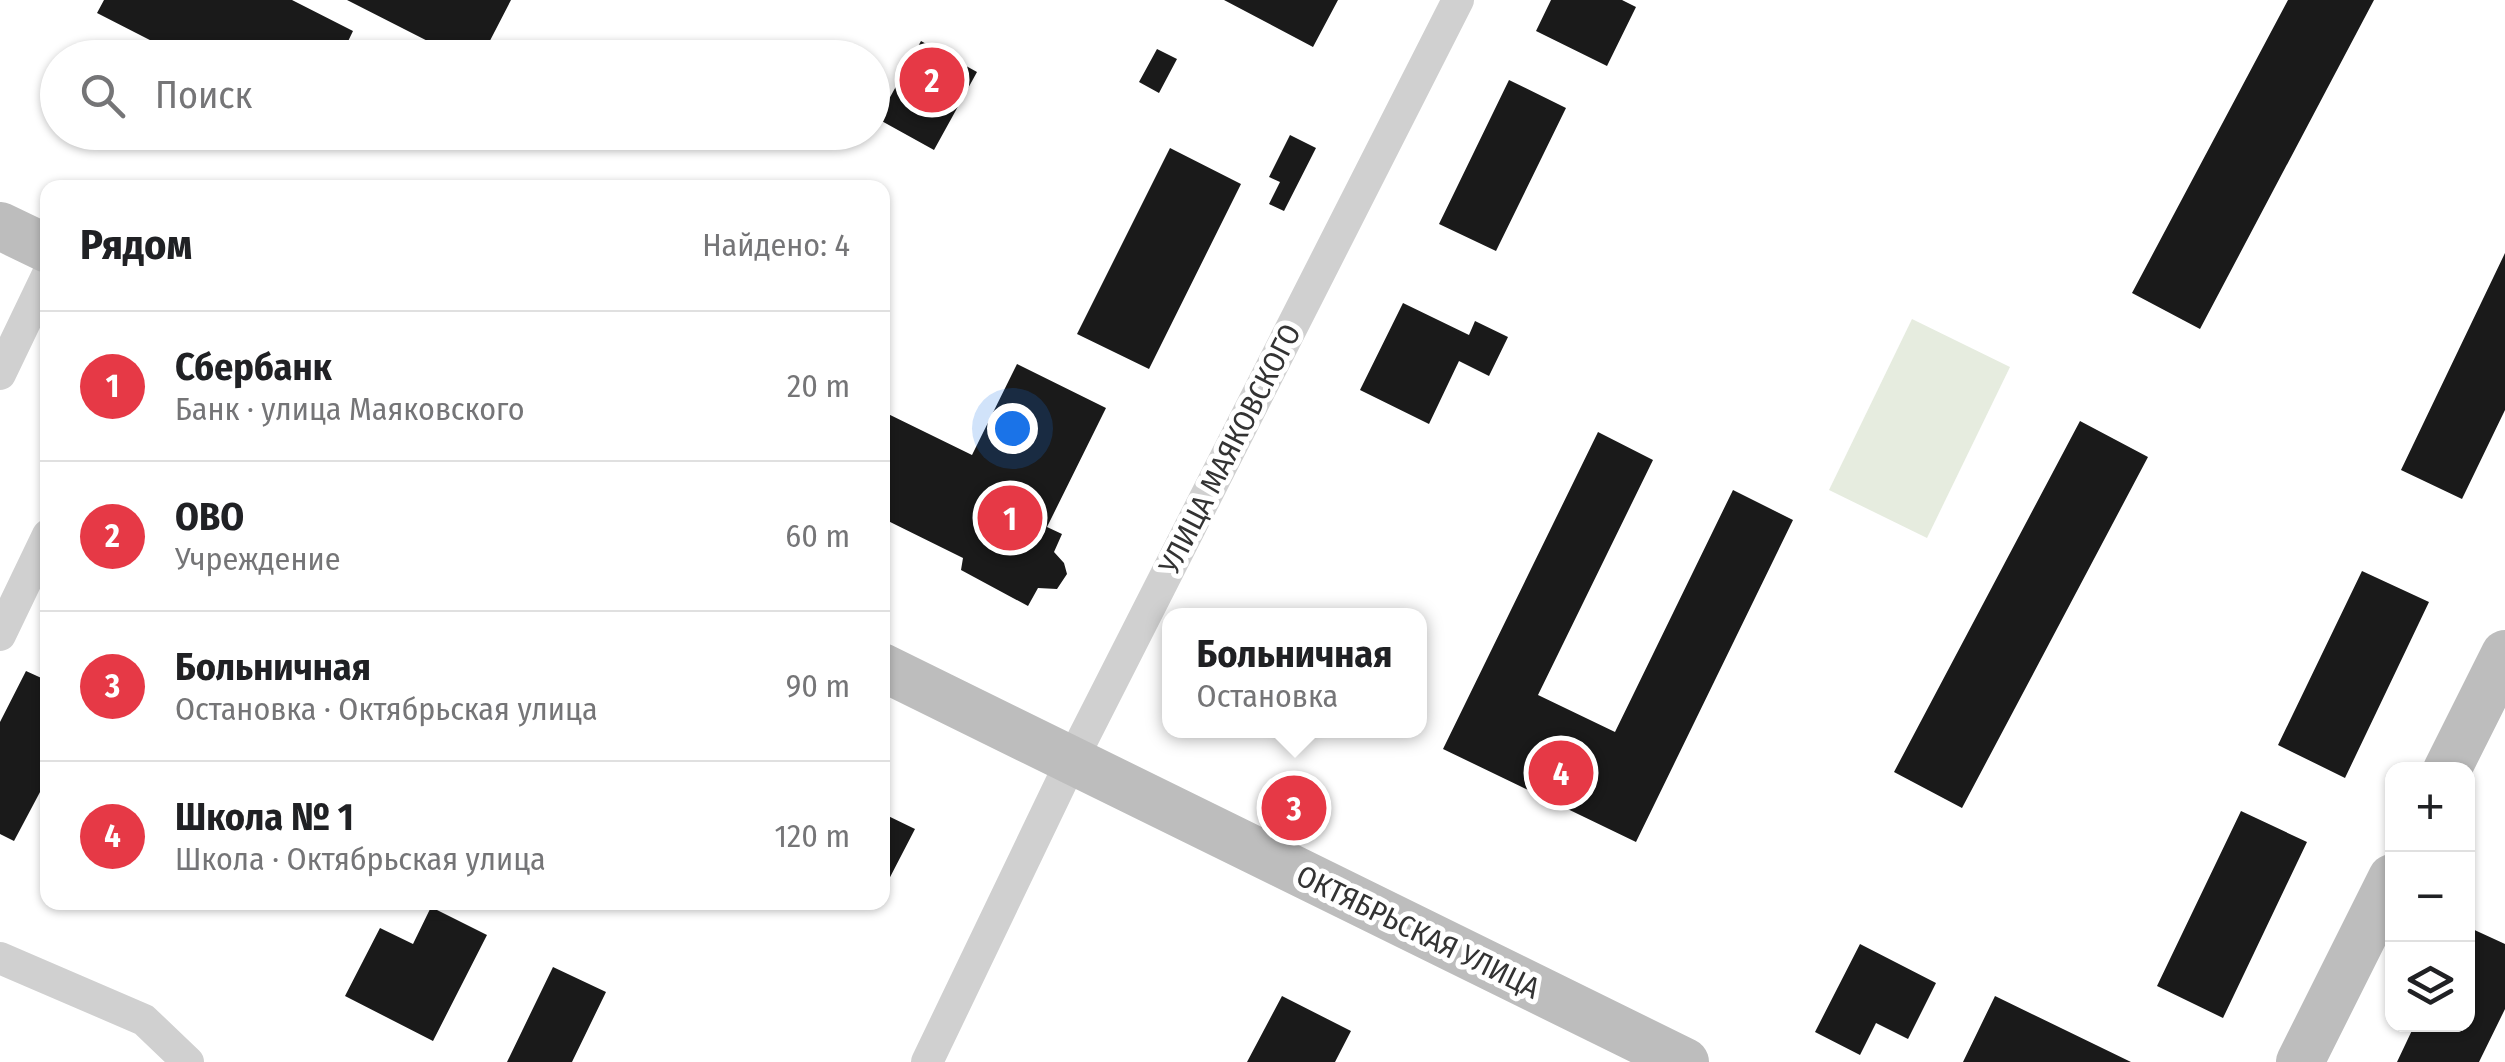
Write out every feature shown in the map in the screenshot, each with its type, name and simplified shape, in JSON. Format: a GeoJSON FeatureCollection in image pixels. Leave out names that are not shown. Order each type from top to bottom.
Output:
{"type":"FeatureCollection","features":[{"type":"Feature","properties":{"kind":"main road"},"geometry":{"type":"LineString","coordinates":[[0,226],[40,244]]}},
{"type":"Feature","properties":{"kind":"main road"},"geometry":{"type":"LineString","coordinates":[[2451,762],[2505,654]]}},
{"type":"Feature","properties":{"kind":"main road","name":"ОКТЯБРЬСКАЯ УЛИЦА"},"geometry":{"type":"LineString","coordinates":[[890,672],[1685,1062]]}},
{"type":"Feature","properties":{"kind":"main road"},"geometry":{"type":"LineString","coordinates":[[2300,1062],[2385,892]]}},
{"type":"Feature","properties":{"kind":"street","name":"УЛИЦА МАЯКОВСКОГО"},"geometry":{"type":"LineString","coordinates":[[927,1062],[1071,762],[1458,0]]}},
{"type":"Feature","properties":{"kind":"street"},"geometry":{"type":"LineString","coordinates":[[0,374],[40,291]]}},
{"type":"Feature","properties":{"kind":"street"},"geometry":{"type":"LineString","coordinates":[[0,634],[40,552]]}},
{"type":"Feature","properties":{"kind":"street"},"geometry":{"type":"LineString","coordinates":[[0,958],[144,1020],[188,1062]]}},
{"type":"Feature","properties":{"kind":"shaded area"},"geometry":{"type":"Polygon","coordinates":[[[1912,319],[2010,367],[1927,538],[1829,490],[1912,319]]]}},
{"type":"Feature","properties":{"kind":"building"},"geometry":{"type":"Polygon","coordinates":[[[104,0],[292,0],[353,31],[349,40],[150,40],[97,13],[104,0]]]}},
{"type":"Feature","properties":{"kind":"building"},"geometry":{"type":"Polygon","coordinates":[[[347,0],[511,0],[490,40],[426,40],[347,0]]]}},
{"type":"Feature","properties":{"kind":"building"},"geometry":{"type":"Polygon","coordinates":[[[1224,0],[1338,0],[1313,47],[1224,0]]]}},
{"type":"Feature","properties":{"kind":"building"},"geometry":{"type":"Polygon","coordinates":[[[1551,0],[1622,0],[1636,7],[1607,66],[1536,31],[1551,0]]]}},
{"type":"Feature","properties":{"kind":"building"},"geometry":{"type":"Polygon","coordinates":[[[2288,0],[2374,0],[2200,329],[2132,293],[2288,0]]]}},
{"type":"Feature","properties":{"kind":"building"},"geometry":{"type":"Polygon","coordinates":[[[921,41],[977,72],[934,150],[890,126],[890,97],[921,41]]]}},
{"type":"Feature","properties":{"kind":"building"},"geometry":{"type":"Polygon","coordinates":[[[1157,49],[1177,59],[1159,93],[1139,82],[1157,49]]]}},
{"type":"Feature","properties":{"kind":"building"},"geometry":{"type":"Polygon","coordinates":[[[1509,80],[1566,108],[1496,251],[1439,224],[1509,80]]]}},
{"type":"Feature","properties":{"kind":"building"},"geometry":{"type":"Polygon","coordinates":[[[1290,135],[1316,148],[1284,211],[1269,204],[1280,182],[1269,177],[1290,135]]]}},
{"type":"Feature","properties":{"kind":"building"},"geometry":{"type":"Polygon","coordinates":[[[1170,148],[1241,184],[1149,369],[1077,334],[1170,148]]]}},
{"type":"Feature","properties":{"kind":"building"},"geometry":{"type":"Polygon","coordinates":[[[2505,253],[2505,410],[2462,499],[2401,470],[2505,253]]]}},
{"type":"Feature","properties":{"kind":"building"},"geometry":{"type":"Polygon","coordinates":[[[1403,303],[1469,335],[1475,321],[1508,337],[1489,376],[1459,361],[1429,424],[1360,390],[1403,303]]]}},
{"type":"Feature","properties":{"kind":"building"},"geometry":{"type":"Polygon","coordinates":[[[1017,364],[1106,408],[1047,527],[1062,534],[1054,552],[1064,563],[1067,574],[1057,589],[1038,588],[1028,606],[961,570],[963,558],[890,522],[890,415],[972,455],[1017,364]]]}},
{"type":"Feature","properties":{"kind":"building"},"geometry":{"type":"Polygon","coordinates":[[[2080,421],[2148,457],[1962,808],[1894,772],[2080,421]]]}},
{"type":"Feature","properties":{"kind":"building"},"geometry":{"type":"Polygon","coordinates":[[[1598,432],[1653,460],[1538,695],[1615,732],[1733,490],[1793,520],[1636,842],[1443,749],[1598,432]]]}},
{"type":"Feature","properties":{"kind":"building"},"geometry":{"type":"Polygon","coordinates":[[[2362,571],[2429,602],[2345,778],[2278,745],[2362,571]]]}},
{"type":"Feature","properties":{"kind":"building"},"geometry":{"type":"Polygon","coordinates":[[[26,671],[40,677],[40,792],[14,841],[0,834],[0,722],[26,671]]]}},
{"type":"Feature","properties":{"kind":"building"},"geometry":{"type":"Polygon","coordinates":[[[2241,811],[2307,842],[2223,1018],[2157,986],[2241,811]]]}},
{"type":"Feature","properties":{"kind":"building"},"geometry":{"type":"Polygon","coordinates":[[[890,817],[915,829],[890,877],[890,817]]]}},
{"type":"Feature","properties":{"kind":"building"},"geometry":{"type":"Polygon","coordinates":[[[430,910],[487,935],[433,1041],[345,996],[380,928],[413,944],[430,910]]]}},
{"type":"Feature","properties":{"kind":"building"},"geometry":{"type":"Polygon","coordinates":[[[2475,930],[2505,944],[2505,1009],[2479,1062],[2397,1062],[2411,1032],[2475,1032],[2475,930]]]}},
{"type":"Feature","properties":{"kind":"building"},"geometry":{"type":"Polygon","coordinates":[[[1860,944],[1936,983],[1908,1039],[1876,1023],[1860,1055],[1815,1032],[1860,944]]]}},
{"type":"Feature","properties":{"kind":"building"},"geometry":{"type":"Polygon","coordinates":[[[553,967],[606,992],[572,1062],[507,1062],[553,967]]]}},
{"type":"Feature","properties":{"kind":"building"},"geometry":{"type":"Polygon","coordinates":[[[1282,996],[1351,1031],[1335,1062],[1247,1062],[1282,996]]]}},
{"type":"Feature","properties":{"kind":"building"},"geometry":{"type":"Polygon","coordinates":[[[1995,996],[2131,1062],[1963,1062],[1995,996]]]}},
{"type":"Feature","properties":{"kind":"place","name":"ОВО"},"geometry":{"type":"Point","coordinates":[932,80]}},
{"type":"Feature","properties":{"kind":"place","name":"Сбербанк"},"geometry":{"type":"Point","coordinates":[1010,518]}},
{"type":"Feature","properties":{"kind":"place","name":"Школа № 1"},"geometry":{"type":"Point","coordinates":[1561,773]}},
{"type":"Feature","properties":{"kind":"place","name":"Больничная"},"geometry":{"type":"Point","coordinates":[1294,808]}}]}
